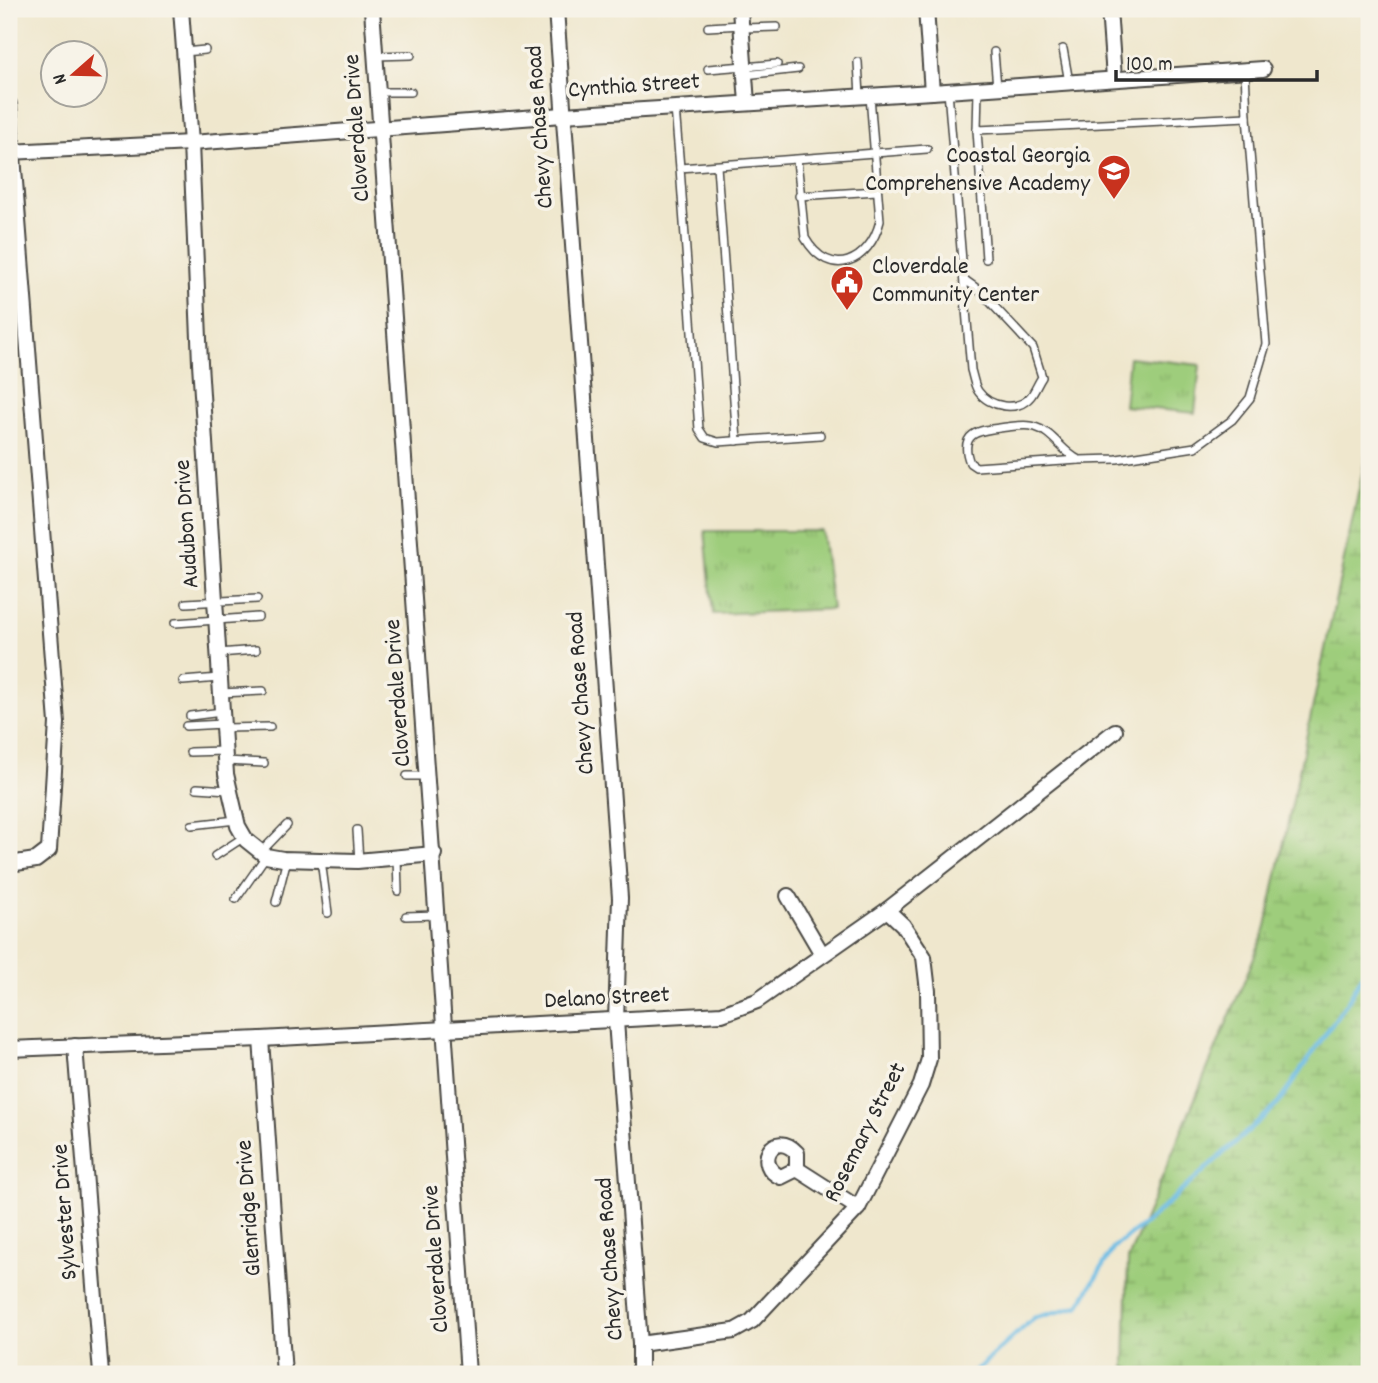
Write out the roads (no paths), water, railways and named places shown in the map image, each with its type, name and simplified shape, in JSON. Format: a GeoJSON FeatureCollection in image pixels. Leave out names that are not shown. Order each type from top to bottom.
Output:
{"type":"FeatureCollection","features":[{"type":"Feature","properties":{"kind":"street","name":"Audubon Drive"},"geometry":{"type":"LineString","coordinates":[[181,9],[191,143],[200,363],[225,756],[236,820],[244,837],[264,854]]}},
{"type":"Feature","properties":{"kind":"street","name":"Cloverdale Drive"},"geometry":{"type":"LineString","coordinates":[[372,9],[434,854],[443,1029],[468,1374]]}},
{"type":"Feature","properties":{"kind":"street","name":"Chevy Chase Road"},"geometry":{"type":"LineString","coordinates":[[556,9],[620,898],[616,1021],[640,1374]]}},
{"type":"Feature","properties":{"kind":"street"},"geometry":{"type":"LineString","coordinates":[[740,9],[747,103]]}},
{"type":"Feature","properties":{"kind":"street"},"geometry":{"type":"LineString","coordinates":[[926,9],[932,92]]}},
{"type":"Feature","properties":{"kind":"street"},"geometry":{"type":"LineString","coordinates":[[1109,9],[1114,78]]}},
{"type":"Feature","properties":{"kind":"street","name":"Cynthia Street"},"geometry":{"type":"LineString","coordinates":[[10,152],[191,143],[563,115],[1262,69]]}},
{"type":"Feature","properties":{"kind":"street"},"geometry":{"type":"LineString","coordinates":[[9,104],[10,152],[57,723],[49,850],[36,860],[9,863]]}},
{"type":"Feature","properties":{"kind":"street","name":"Delano Street"},"geometry":{"type":"LineString","coordinates":[[9,1049],[261,1039],[722,1014],[757,1001],[887,910],[1115,731]]}},
{"type":"Feature","properties":{"kind":"street"},"geometry":{"type":"LineString","coordinates":[[264,854],[287,859],[359,861],[434,854]]}},
{"type":"Feature","properties":{"kind":"street"},"geometry":{"type":"LineString","coordinates":[[788,897],[822,954]]}},
{"type":"Feature","properties":{"kind":"street","name":"Rosemary Street"},"geometry":{"type":"LineString","coordinates":[[640,1344],[734,1331],[752,1321],[858,1208],[921,1084],[929,1059],[928,991],[923,957],[903,925],[887,910]]}},
{"type":"Feature","properties":{"kind":"street","name":"Glenridge Drive"},"geometry":{"type":"LineString","coordinates":[[261,1039],[284,1374]]}},
{"type":"Feature","properties":{"kind":"street","name":"Sylvester Drive"},"geometry":{"type":"LineString","coordinates":[[75,1046],[101,1374]]}},
{"type":"Feature","properties":{"kind":"street"},"geometry":{"type":"LineString","coordinates":[[797,1169],[858,1208]]}},
{"type":"Feature","properties":{"kind":"lane"},"geometry":{"type":"LineString","coordinates":[[708,27],[777,27]]}},
{"type":"Feature","properties":{"kind":"lane"},"geometry":{"type":"LineString","coordinates":[[1063,49],[1069,82]]}},
{"type":"Feature","properties":{"kind":"lane"},"geometry":{"type":"LineString","coordinates":[[184,52],[205,50]]}},
{"type":"Feature","properties":{"kind":"lane"},"geometry":{"type":"LineString","coordinates":[[994,52],[997,87]]}},
{"type":"Feature","properties":{"kind":"lane"},"geometry":{"type":"LineString","coordinates":[[375,55],[411,55]]}},
{"type":"Feature","properties":{"kind":"lane"},"geometry":{"type":"LineString","coordinates":[[797,160],[805,238],[810,248],[824,259],[839,263],[853,260],[864,252],[876,236],[880,220],[873,153],[858,62]]}},
{"type":"Feature","properties":{"kind":"lane"},"geometry":{"type":"LineString","coordinates":[[744,69],[777,64]]}},
{"type":"Feature","properties":{"kind":"lane"},"geometry":{"type":"LineString","coordinates":[[708,69],[798,69]]}},
{"type":"Feature","properties":{"kind":"lane"},"geometry":{"type":"LineString","coordinates":[[1079,460],[1065,452],[1043,430],[1033,426],[979,430],[969,438],[967,445],[970,463],[976,467],[1117,459],[1195,447],[1232,420],[1250,398],[1266,344],[1245,70]]}},
{"type":"Feature","properties":{"kind":"lane"},"geometry":{"type":"LineString","coordinates":[[978,89],[977,130],[986,259]]}},
{"type":"Feature","properties":{"kind":"lane"},"geometry":{"type":"LineString","coordinates":[[948,91],[971,370],[977,390],[989,402],[1004,407],[1018,405],[1030,398],[1042,377],[1033,348],[979,290],[965,280]]}},
{"type":"Feature","properties":{"kind":"lane"},"geometry":{"type":"LineString","coordinates":[[378,92],[411,92]]}},
{"type":"Feature","properties":{"kind":"lane"},"geometry":{"type":"LineString","coordinates":[[675,108],[699,429],[709,440],[737,441],[820,435]]}},
{"type":"Feature","properties":{"kind":"lane"},"geometry":{"type":"LineString","coordinates":[[977,130],[1247,117]]}},
{"type":"Feature","properties":{"kind":"lane"},"geometry":{"type":"LineString","coordinates":[[680,167],[927,149]]}},
{"type":"Feature","properties":{"kind":"lane"},"geometry":{"type":"LineString","coordinates":[[717,166],[737,441]]}},
{"type":"Feature","properties":{"kind":"lane"},"geometry":{"type":"LineString","coordinates":[[799,197],[877,191]]}},
{"type":"Feature","properties":{"kind":"lane"},"geometry":{"type":"LineString","coordinates":[[186,603],[257,599]]}},
{"type":"Feature","properties":{"kind":"lane"},"geometry":{"type":"LineString","coordinates":[[175,623],[258,617]]}},
{"type":"Feature","properties":{"kind":"lane"},"geometry":{"type":"LineString","coordinates":[[219,653],[256,650]]}},
{"type":"Feature","properties":{"kind":"lane"},"geometry":{"type":"LineString","coordinates":[[183,681],[220,677]]}},
{"type":"Feature","properties":{"kind":"lane"},"geometry":{"type":"LineString","coordinates":[[221,693],[264,691]]}},
{"type":"Feature","properties":{"kind":"lane"},"geometry":{"type":"LineString","coordinates":[[190,716],[270,727]]}},
{"type":"Feature","properties":{"kind":"lane"},"geometry":{"type":"LineString","coordinates":[[186,726],[223,721]]}},
{"type":"Feature","properties":{"kind":"lane"},"geometry":{"type":"LineString","coordinates":[[190,752],[264,763]]}},
{"type":"Feature","properties":{"kind":"lane"},"geometry":{"type":"LineString","coordinates":[[407,776],[428,776]]}},
{"type":"Feature","properties":{"kind":"lane"},"geometry":{"type":"LineString","coordinates":[[197,788],[229,790]]}},
{"type":"Feature","properties":{"kind":"lane"},"geometry":{"type":"LineString","coordinates":[[192,825],[236,820]]}},
{"type":"Feature","properties":{"kind":"lane"},"geometry":{"type":"LineString","coordinates":[[236,899],[286,825]]}},
{"type":"Feature","properties":{"kind":"lane"},"geometry":{"type":"LineString","coordinates":[[357,830],[359,861]]}},
{"type":"Feature","properties":{"kind":"lane"},"geometry":{"type":"LineString","coordinates":[[215,856],[244,837]]}},
{"type":"Feature","properties":{"kind":"lane"},"geometry":{"type":"LineString","coordinates":[[397,857],[398,891]]}},
{"type":"Feature","properties":{"kind":"lane"},"geometry":{"type":"LineString","coordinates":[[276,902],[287,859]]}},
{"type":"Feature","properties":{"kind":"lane"},"geometry":{"type":"LineString","coordinates":[[321,860],[328,913]]}},
{"type":"Feature","properties":{"kind":"lane"},"geometry":{"type":"LineString","coordinates":[[406,916],[437,915]]}},
{"type":"Feature","properties":{"kind":"waterway"},"geometry":{"type":"LineString","coordinates":[[972,1374],[1034,1318],[1079,1306],[1114,1247],[1147,1222],[1278,1104],[1349,999],[1369,964]]}},
{"type":"Feature","properties":{"kind":"place","name":"Coastal Georgia Comprehensive Academy"},"geometry":{"type":"Point","coordinates":[1114,201]}},
{"type":"Feature","properties":{"kind":"place","name":"Cloverdale Community Center"},"geometry":{"type":"Point","coordinates":[847,312]}}]}
